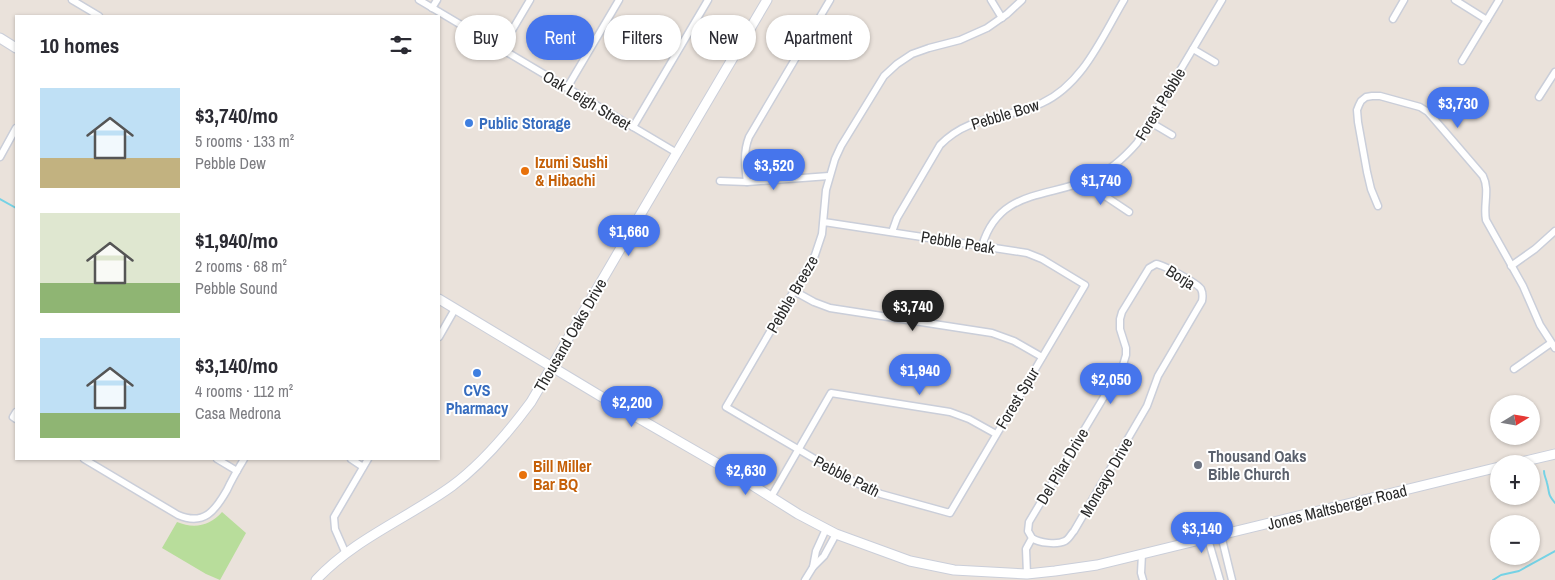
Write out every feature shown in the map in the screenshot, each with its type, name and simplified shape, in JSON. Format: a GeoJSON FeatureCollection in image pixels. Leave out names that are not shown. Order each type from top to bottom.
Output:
{"type":"FeatureCollection","features":[{"type":"Feature","properties":{"kind":"main road","name":"Thousand Oaks Drive"},"geometry":{"type":"LineString","coordinates":[[316,580],[346,554],[393,522],[436,497],[463,477],[491,451],[516,423],[552,367],[767,0]]}},
{"type":"Feature","properties":{"kind":"main road"},"geometry":{"type":"LineString","coordinates":[[0,38],[15,47]]}},
{"type":"Feature","properties":{"kind":"main road","name":"Jones Maltsberger Road"},"geometry":{"type":"LineString","coordinates":[[440,300],[826,529],[910,561],[990,576],[1074,569],[1208,539],[1490,469]]}},
{"type":"Feature","properties":{"kind":"main road"},"geometry":{"type":"LineString","coordinates":[[1540,458],[1555,454]]}},
{"type":"Feature","properties":{"kind":"street","name":"Oak Leigh Street"},"geometry":{"type":"LineString","coordinates":[[419,0],[455,22]]}},
{"type":"Feature","properties":{"kind":"street"},"geometry":{"type":"LineString","coordinates":[[432,8],[437,0]]}},
{"type":"Feature","properties":{"kind":"street"},"geometry":{"type":"LineString","coordinates":[[516,24],[530,0]]}},
{"type":"Feature","properties":{"kind":"street"},"geometry":{"type":"LineString","coordinates":[[567,88],[619,0]]}},
{"type":"Feature","properties":{"kind":"street"},"geometry":{"type":"LineString","coordinates":[[633,127],[708,0]]}},
{"type":"Feature","properties":{"kind":"street"},"geometry":{"type":"LineString","coordinates":[[747,182],[745,152],[749,137],[830,0]]}},
{"type":"Feature","properties":{"kind":"street"},"geometry":{"type":"LineString","coordinates":[[991,0],[1002,18]]}},
{"type":"Feature","properties":{"kind":"street","name":"Pebble Breeze"},"geometry":{"type":"LineString","coordinates":[[726,406],[815,255],[822,234],[825,197],[830,176],[842,146],[878,84],[890,70],[912,54],[974,35],[1002,18],[1022,0]]}},
{"type":"Feature","properties":{"kind":"street","name":"Pebble Bow"},"geometry":{"type":"LineString","coordinates":[[892,232],[897,218],[940,145],[947,138],[969,124],[1024,110],[1041,104],[1060,93],[1086,66],[1124,0]]}},
{"type":"Feature","properties":{"kind":"street","name":"Forest Pebble"},"geometry":{"type":"LineString","coordinates":[[982,246],[991,225],[1011,205],[1022,199],[1093,178],[1111,168],[1129,152],[1150,122],[1222,0]]}},
{"type":"Feature","properties":{"kind":"street"},"geometry":{"type":"LineString","coordinates":[[1393,19],[1404,0]]}},
{"type":"Feature","properties":{"kind":"street"},"geometry":{"type":"LineString","coordinates":[[1455,0],[1487,20]]}},
{"type":"Feature","properties":{"kind":"street"},"geometry":{"type":"LineString","coordinates":[[1462,61],[1499,0]]}},
{"type":"Feature","properties":{"kind":"street"},"geometry":{"type":"LineString","coordinates":[[74,1],[97,15]]}},
{"type":"Feature","properties":{"kind":"street"},"geometry":{"type":"LineString","coordinates":[[1193,49],[1215,62]]}},
{"type":"Feature","properties":{"kind":"street","name":"Oak Leigh Street"},"geometry":{"type":"LineString","coordinates":[[516,58],[677,153]]}},
{"type":"Feature","properties":{"kind":"street"},"geometry":{"type":"LineString","coordinates":[[1539,97],[1555,72]]}},
{"type":"Feature","properties":{"kind":"street"},"geometry":{"type":"LineString","coordinates":[[1378,206],[1367,172],[1357,110],[1361,101],[1366,97],[1372,96],[1380,96],[1420,107],[1428,112],[1483,176],[1487,188],[1484,211],[1486,220],[1527,294],[1540,325],[1553,346],[1514,369]]}},
{"type":"Feature","properties":{"kind":"street"},"geometry":{"type":"LineString","coordinates":[[1150,122],[1172,135]]}},
{"type":"Feature","properties":{"kind":"street"},"geometry":{"type":"LineString","coordinates":[[0,156],[15,130]]}},
{"type":"Feature","properties":{"kind":"street"},"geometry":{"type":"LineString","coordinates":[[720,181],[747,182],[830,176]]}},
{"type":"Feature","properties":{"kind":"street"},"geometry":{"type":"LineString","coordinates":[[1093,178],[1105,196],[1129,212]]}},
{"type":"Feature","properties":{"kind":"street","name":"Pebble Peak"},"geometry":{"type":"LineString","coordinates":[[824,222],[1033,255],[1085,284]]}},
{"type":"Feature","properties":{"kind":"street"},"geometry":{"type":"LineString","coordinates":[[1511,266],[1535,249],[1555,231]]}},
{"type":"Feature","properties":{"kind":"street","name":"Borja"},"geometry":{"type":"LineString","coordinates":[[1156,264],[1165,266],[1199,287],[1203,294]]}},
{"type":"Feature","properties":{"kind":"street","name":"Del Pilar Drive"},"geometry":{"type":"LineString","coordinates":[[1032,538],[1028,531],[1029,522],[1123,365],[1126,348],[1120,329],[1122,312],[1147,271],[1156,264]]}},
{"type":"Feature","properties":{"kind":"street","name":"Forest Spur"},"geometry":{"type":"LineString","coordinates":[[950,513],[1085,284]]}},
{"type":"Feature","properties":{"kind":"street"},"geometry":{"type":"LineString","coordinates":[[794,291],[830,308],[992,333],[1014,341],[1042,357]]}},
{"type":"Feature","properties":{"kind":"street","name":"Moncayo Drive"},"geometry":{"type":"LineString","coordinates":[[1032,538],[1037,542],[1059,542],[1066,540],[1074,531],[1147,406],[1158,376],[1202,301],[1203,294]]}},
{"type":"Feature","properties":{"kind":"street"},"geometry":{"type":"LineString","coordinates":[[440,335],[455,309]]}},
{"type":"Feature","properties":{"kind":"street"},"geometry":{"type":"LineString","coordinates":[[771,497],[831,393],[950,412],[969,419],[996,434]]}},
{"type":"Feature","properties":{"kind":"street","name":"Pebble Path"},"geometry":{"type":"LineString","coordinates":[[726,406],[843,477],[881,494],[950,513]]}},
{"type":"Feature","properties":{"kind":"street"},"geometry":{"type":"LineString","coordinates":[[86,460],[186,518],[200,518],[213,511],[243,460]]}},
{"type":"Feature","properties":{"kind":"street"},"geometry":{"type":"LineString","coordinates":[[219,460],[237,471]]}},
{"type":"Feature","properties":{"kind":"street"},"geometry":{"type":"LineString","coordinates":[[352,460],[363,467]]}},
{"type":"Feature","properties":{"kind":"street"},"geometry":{"type":"LineString","coordinates":[[346,554],[335,530],[334,517],[367,460]]}},
{"type":"Feature","properties":{"kind":"street"},"geometry":{"type":"LineString","coordinates":[[813,566],[816,551],[826,529]]}},
{"type":"Feature","properties":{"kind":"street"},"geometry":{"type":"LineString","coordinates":[[805,580],[813,566],[824,556],[836,534]]}},
{"type":"Feature","properties":{"kind":"street"},"geometry":{"type":"LineString","coordinates":[[1221,535],[1232,580]]}},
{"type":"Feature","properties":{"kind":"street"},"geometry":{"type":"LineString","coordinates":[[1027,574],[1026,549],[1032,538]]}},
{"type":"Feature","properties":{"kind":"street"},"geometry":{"type":"LineString","coordinates":[[1208,539],[1220,580]]}},
{"type":"Feature","properties":{"kind":"street"},"geometry":{"type":"LineString","coordinates":[[1142,554],[1140,573],[1143,580]]}},
{"type":"Feature","properties":{"kind":"street"},"geometry":{"type":"LineString","coordinates":[[1215,564],[1227,561]]}},
{"type":"Feature","properties":{"kind":"green space"},"geometry":{"type":"Polygon","coordinates":[[[222,512],[246,533],[220,580],[206,574],[162,548],[177,522],[196,526],[201,525],[217,517],[222,512]]]}},
{"type":"Feature","properties":{"kind":"waterway"},"geometry":{"type":"LineString","coordinates":[[0,199],[15,207]]}},
{"type":"Feature","properties":{"kind":"waterway"},"geometry":{"type":"LineString","coordinates":[[1544,471],[1550,495],[1555,503]]}},
{"type":"Feature","properties":{"kind":"waterway"},"geometry":{"type":"LineString","coordinates":[[1493,580],[1501,575],[1519,571],[1555,551]]}},
{"type":"Feature","properties":{"kind":"place","name":"Public Storage"},"geometry":{"type":"Point","coordinates":[469,123]}},
{"type":"Feature","properties":{"kind":"place","name":"Izumi Sushi & Hibachi"},"geometry":{"type":"Point","coordinates":[525,171]}},
{"type":"Feature","properties":{"kind":"place","name":"CVS Pharmacy"},"geometry":{"type":"Point","coordinates":[477,373]}},
{"type":"Feature","properties":{"kind":"place","name":"Thousand Oaks Bible Church"},"geometry":{"type":"Point","coordinates":[1198,465]}},
{"type":"Feature","properties":{"kind":"place","name":"Bill Miller Bar BQ"},"geometry":{"type":"Point","coordinates":[523,475]}}]}
